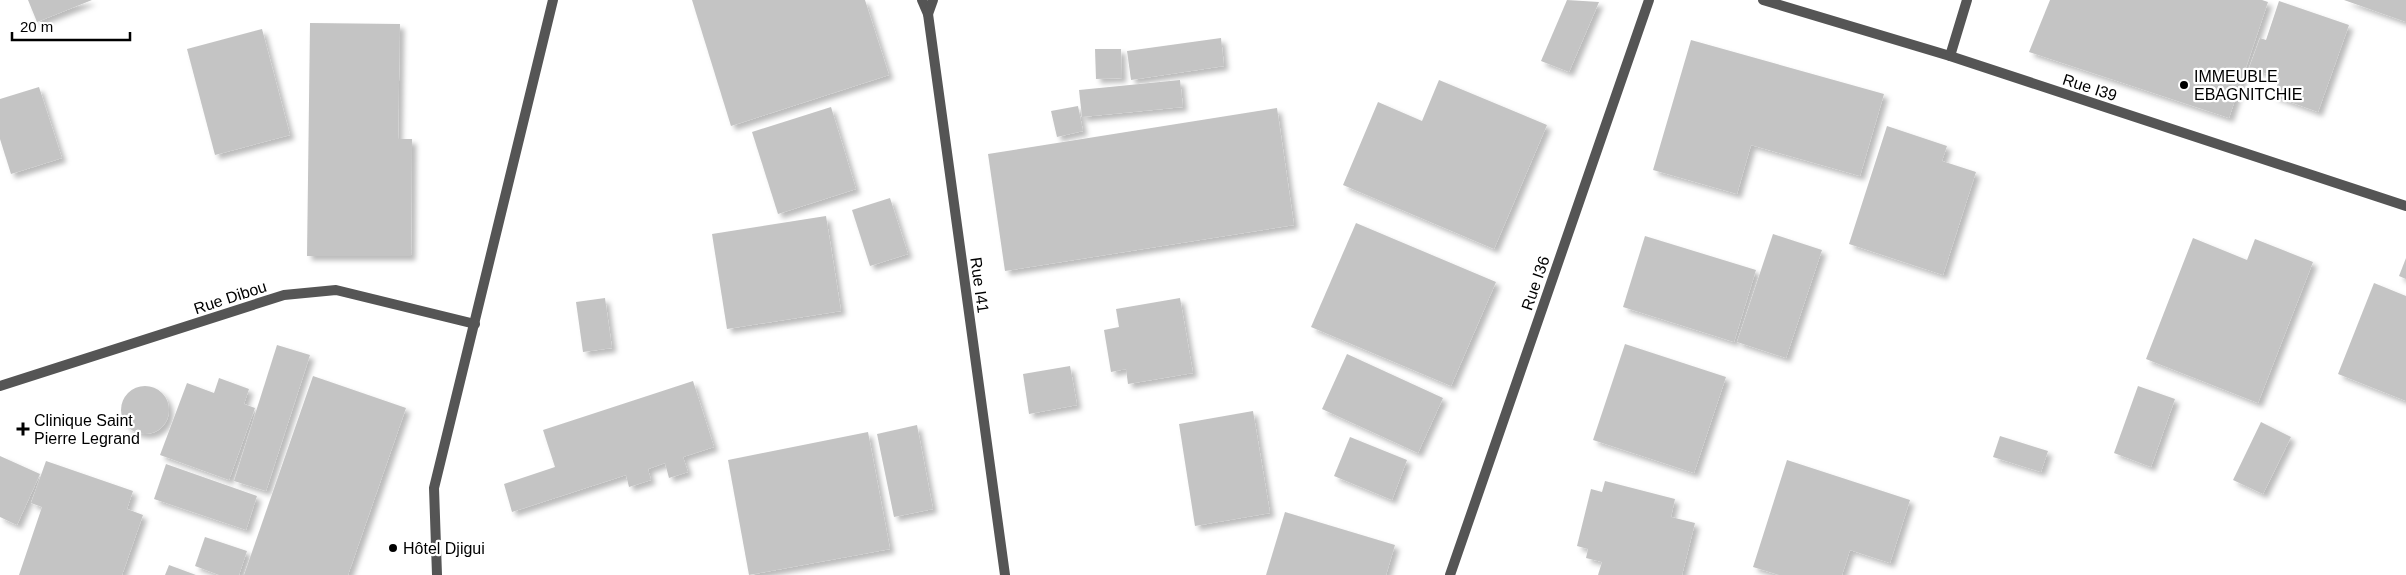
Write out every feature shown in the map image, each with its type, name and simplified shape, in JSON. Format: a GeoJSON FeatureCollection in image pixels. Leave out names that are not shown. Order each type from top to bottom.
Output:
{"type":"FeatureCollection","features":[{"type":"Feature","properties":{"kind":"street"},"geometry":{"type":"LineString","coordinates":[[437,575],[434,488],[553,0]]}},
{"type":"Feature","properties":{"kind":"street","name":"Rue I41"},"geometry":{"type":"LineString","coordinates":[[922,0],[928,14],[1005,575]]}},
{"type":"Feature","properties":{"kind":"street"},"geometry":{"type":"LineString","coordinates":[[928,14],[933,0]]}},
{"type":"Feature","properties":{"kind":"street","name":"Rue I36"},"geometry":{"type":"LineString","coordinates":[[1450,575],[1649,0]]}},
{"type":"Feature","properties":{"kind":"street","name":"Rue I39"},"geometry":{"type":"LineString","coordinates":[[1763,0],[1950,56],[2406,206]]}},
{"type":"Feature","properties":{"kind":"street"},"geometry":{"type":"LineString","coordinates":[[1950,56],[1967,0]]}},
{"type":"Feature","properties":{"kind":"street","name":"Rue Dibou"},"geometry":{"type":"LineString","coordinates":[[0,386],[284,295],[336,290],[475,324]]}},
{"type":"Feature","properties":{"kind":"building"},"geometry":{"type":"Polygon","coordinates":[[[28,0],[92,0],[37,22],[28,0]]]}},
{"type":"Feature","properties":{"kind":"building"},"geometry":{"type":"Polygon","coordinates":[[[692,0],[865,0],[889,75],[731,126],[692,0]]]}},
{"type":"Feature","properties":{"kind":"building"},"geometry":{"type":"Polygon","coordinates":[[[1567,0],[1599,2],[1569,72],[1541,61],[1567,0]]]}},
{"type":"Feature","properties":{"kind":"building","name":"IMMEUBLE EBAGNITCHIE"},"geometry":{"type":"Polygon","coordinates":[[[2050,0],[2262,0],[2268,2],[2229,118],[2029,52],[2050,0]]]}},
{"type":"Feature","properties":{"kind":"building"},"geometry":{"type":"Polygon","coordinates":[[[2344,0],[2406,0],[2406,22],[2344,0]]]}},
{"type":"Feature","properties":{"kind":"building"},"geometry":{"type":"Polygon","coordinates":[[[2279,1],[2349,25],[2318,112],[2273,96],[2280,78],[2249,68],[2260,38],[2266,40],[2279,1]]]}},
{"type":"Feature","properties":{"kind":"building"},"geometry":{"type":"Polygon","coordinates":[[[310,23],[400,24],[398,139],[412,139],[411,256],[307,256],[310,23]]]}},
{"type":"Feature","properties":{"kind":"building"},"geometry":{"type":"Polygon","coordinates":[[[262,29],[290,135],[215,155],[187,49],[262,29]]]}},
{"type":"Feature","properties":{"kind":"building"},"geometry":{"type":"Polygon","coordinates":[[[1221,38],[1224,66],[1131,80],[1127,51],[1221,38]]]}},
{"type":"Feature","properties":{"kind":"building"},"geometry":{"type":"Polygon","coordinates":[[[1691,40],[1884,94],[1860,176],[1751,145],[1737,194],[1653,170],[1691,40]]]}},
{"type":"Feature","properties":{"kind":"building"},"geometry":{"type":"Polygon","coordinates":[[[1095,49],[1121,49],[1122,78],[1096,79],[1095,49]]]}},
{"type":"Feature","properties":{"kind":"building"},"geometry":{"type":"Polygon","coordinates":[[[1180,80],[1183,107],[1082,117],[1079,90],[1180,80]]]}},
{"type":"Feature","properties":{"kind":"building"},"geometry":{"type":"Polygon","coordinates":[[[1439,80],[1547,125],[1494,249],[1343,185],[1378,102],[1422,121],[1439,80]]]}},
{"type":"Feature","properties":{"kind":"building"},"geometry":{"type":"Polygon","coordinates":[[[39,87],[62,158],[11,174],[0,139],[0,99],[39,87]]]}},
{"type":"Feature","properties":{"kind":"building"},"geometry":{"type":"Polygon","coordinates":[[[1078,106],[1083,131],[1057,137],[1051,111],[1078,106]]]}},
{"type":"Feature","properties":{"kind":"building"},"geometry":{"type":"Polygon","coordinates":[[[831,107],[856,189],[778,214],[752,132],[831,107]]]}},
{"type":"Feature","properties":{"kind":"building"},"geometry":{"type":"Polygon","coordinates":[[[1277,108],[1294,225],[1005,271],[988,154],[1277,108]]]}},
{"type":"Feature","properties":{"kind":"building"},"geometry":{"type":"Polygon","coordinates":[[[1887,126],[1947,146],[1942,161],[1976,172],[1943,275],[1849,244],[1887,126]]]}},
{"type":"Feature","properties":{"kind":"building"},"geometry":{"type":"Polygon","coordinates":[[[890,198],[908,254],[870,266],[852,210],[890,198]]]}},
{"type":"Feature","properties":{"kind":"building"},"geometry":{"type":"Polygon","coordinates":[[[826,216],[841,311],[727,329],[712,234],[826,216]]]}},
{"type":"Feature","properties":{"kind":"building"},"geometry":{"type":"Polygon","coordinates":[[[1356,223],[1496,282],[1451,386],[1311,327],[1356,223]]]}},
{"type":"Feature","properties":{"kind":"building"},"geometry":{"type":"Polygon","coordinates":[[[1773,234],[1822,250],[1786,358],[1737,342],[1773,234]]]}},
{"type":"Feature","properties":{"kind":"building"},"geometry":{"type":"Polygon","coordinates":[[[1645,236],[1756,270],[1734,342],[1623,307],[1645,236]]]}},
{"type":"Feature","properties":{"kind":"building"},"geometry":{"type":"Polygon","coordinates":[[[2193,238],[2247,260],[2255,239],[2313,262],[2258,403],[2146,359],[2193,238]]]}},
{"type":"Feature","properties":{"kind":"building"},"geometry":{"type":"Polygon","coordinates":[[[2406,258],[2406,279],[2399,276],[2406,258]]]}},
{"type":"Feature","properties":{"kind":"building"},"geometry":{"type":"Polygon","coordinates":[[[2374,283],[2406,296],[2406,401],[2338,374],[2374,283]]]}},
{"type":"Feature","properties":{"kind":"building"},"geometry":{"type":"Polygon","coordinates":[[[605,298],[612,348],[583,352],[576,302],[605,298]]]}},
{"type":"Feature","properties":{"kind":"building"},"geometry":{"type":"Polygon","coordinates":[[[1180,298],[1193,373],[1128,384],[1126,369],[1111,372],[1104,330],[1119,327],[1116,309],[1180,298]]]}},
{"type":"Feature","properties":{"kind":"building"},"geometry":{"type":"Polygon","coordinates":[[[1625,344],[1726,377],[1694,473],[1593,440],[1625,344]]]}},
{"type":"Feature","properties":{"kind":"building"},"geometry":{"type":"Polygon","coordinates":[[[277,345],[310,355],[266,491],[234,481],[277,345]]]}},
{"type":"Feature","properties":{"kind":"building"},"geometry":{"type":"Polygon","coordinates":[[[1347,354],[1443,398],[1418,453],[1322,409],[1347,354]]]}},
{"type":"Feature","properties":{"kind":"building"},"geometry":{"type":"Polygon","coordinates":[[[1070,366],[1077,405],[1029,414],[1023,374],[1070,366]]]}},
{"type":"Feature","properties":{"kind":"building"},"geometry":{"type":"Polygon","coordinates":[[[313,376],[406,408],[348,575],[244,575],[313,376]]]}},
{"type":"Feature","properties":{"kind":"building"},"geometry":{"type":"Polygon","coordinates":[[[219,378],[249,389],[244,404],[255,408],[229,480],[160,455],[187,383],[214,393],[219,378]]]}},
{"type":"Feature","properties":{"kind":"building"},"geometry":{"type":"Polygon","coordinates":[[[693,381],[714,447],[683,457],[688,472],[669,478],[665,463],[648,469],[651,480],[629,487],[626,475],[512,512],[504,484],[555,467],[543,430],[693,381]]]}},
{"type":"Feature","properties":{"kind":"building"},"geometry":{"type":"Polygon","coordinates":[[[145,386],[154,388],[162,393],[167,401],[169,410],[167,419],[162,427],[154,432],[145,434],[136,432],[128,427],[123,419],[121,410],[123,401],[128,393],[136,388],[145,386]]]}},
{"type":"Feature","properties":{"kind":"building"},"geometry":{"type":"Polygon","coordinates":[[[2138,386],[2175,399],[2151,467],[2114,453],[2138,386]]]}},
{"type":"Feature","properties":{"kind":"building"},"geometry":{"type":"Polygon","coordinates":[[[1253,411],[1270,513],[1195,526],[1179,424],[1253,411]]]}},
{"type":"Feature","properties":{"kind":"building"},"geometry":{"type":"Polygon","coordinates":[[[2261,422],[2291,437],[2263,494],[2233,480],[2261,422]]]}},
{"type":"Feature","properties":{"kind":"building"},"geometry":{"type":"Polygon","coordinates":[[[917,425],[933,509],[894,517],[877,434],[917,425]]]}},
{"type":"Feature","properties":{"kind":"building"},"geometry":{"type":"Polygon","coordinates":[[[868,432],[890,549],[749,575],[728,460],[868,432]]]}},
{"type":"Feature","properties":{"kind":"building"},"geometry":{"type":"Polygon","coordinates":[[[2000,436],[2048,451],[2041,472],[1993,457],[2000,436]]]}},
{"type":"Feature","properties":{"kind":"building"},"geometry":{"type":"Polygon","coordinates":[[[1350,437],[1407,460],[1392,500],[1334,476],[1350,437]]]}},
{"type":"Feature","properties":{"kind":"building"},"geometry":{"type":"Polygon","coordinates":[[[0,456],[40,474],[17,525],[0,517],[0,456]]]}},
{"type":"Feature","properties":{"kind":"building"},"geometry":{"type":"Polygon","coordinates":[[[1787,460],[1910,500],[1890,563],[1850,550],[1842,575],[1779,575],[1753,567],[1787,460]]]}},
{"type":"Feature","properties":{"kind":"building"},"geometry":{"type":"Polygon","coordinates":[[[46,461],[133,491],[127,509],[143,515],[122,575],[19,575],[42,507],[31,503],[46,461]]]}},
{"type":"Feature","properties":{"kind":"building"},"geometry":{"type":"Polygon","coordinates":[[[166,464],[257,496],[246,530],[154,499],[166,464]]]}},
{"type":"Feature","properties":{"kind":"building"},"geometry":{"type":"Polygon","coordinates":[[[1605,481],[1675,499],[1671,517],[1695,523],[1682,575],[1598,575],[1602,562],[1586,558],[1588,549],[1577,546],[1591,489],[1602,492],[1605,481]]]}},
{"type":"Feature","properties":{"kind":"building"},"geometry":{"type":"Polygon","coordinates":[[[1285,512],[1395,545],[1386,575],[1266,575],[1285,512]]]}},
{"type":"Feature","properties":{"kind":"building"},"geometry":{"type":"Polygon","coordinates":[[[205,537],[247,551],[239,575],[219,575],[195,566],[205,537]]]}},
{"type":"Feature","properties":{"kind":"building"},"geometry":{"type":"Polygon","coordinates":[[[169,565],[196,575],[165,575],[169,565]]]}},
{"type":"Feature","properties":{"kind":"place","name":"IMMEUBLE EBAGNITCHIE"},"geometry":{"type":"Point","coordinates":[2184,85]}},
{"type":"Feature","properties":{"kind":"place","name":"Clinique Saint Pierre Legrand"},"geometry":{"type":"Point","coordinates":[23,429]}},
{"type":"Feature","properties":{"kind":"place","name":"Hôtel Djigui"},"geometry":{"type":"Point","coordinates":[393,548]}}]}
